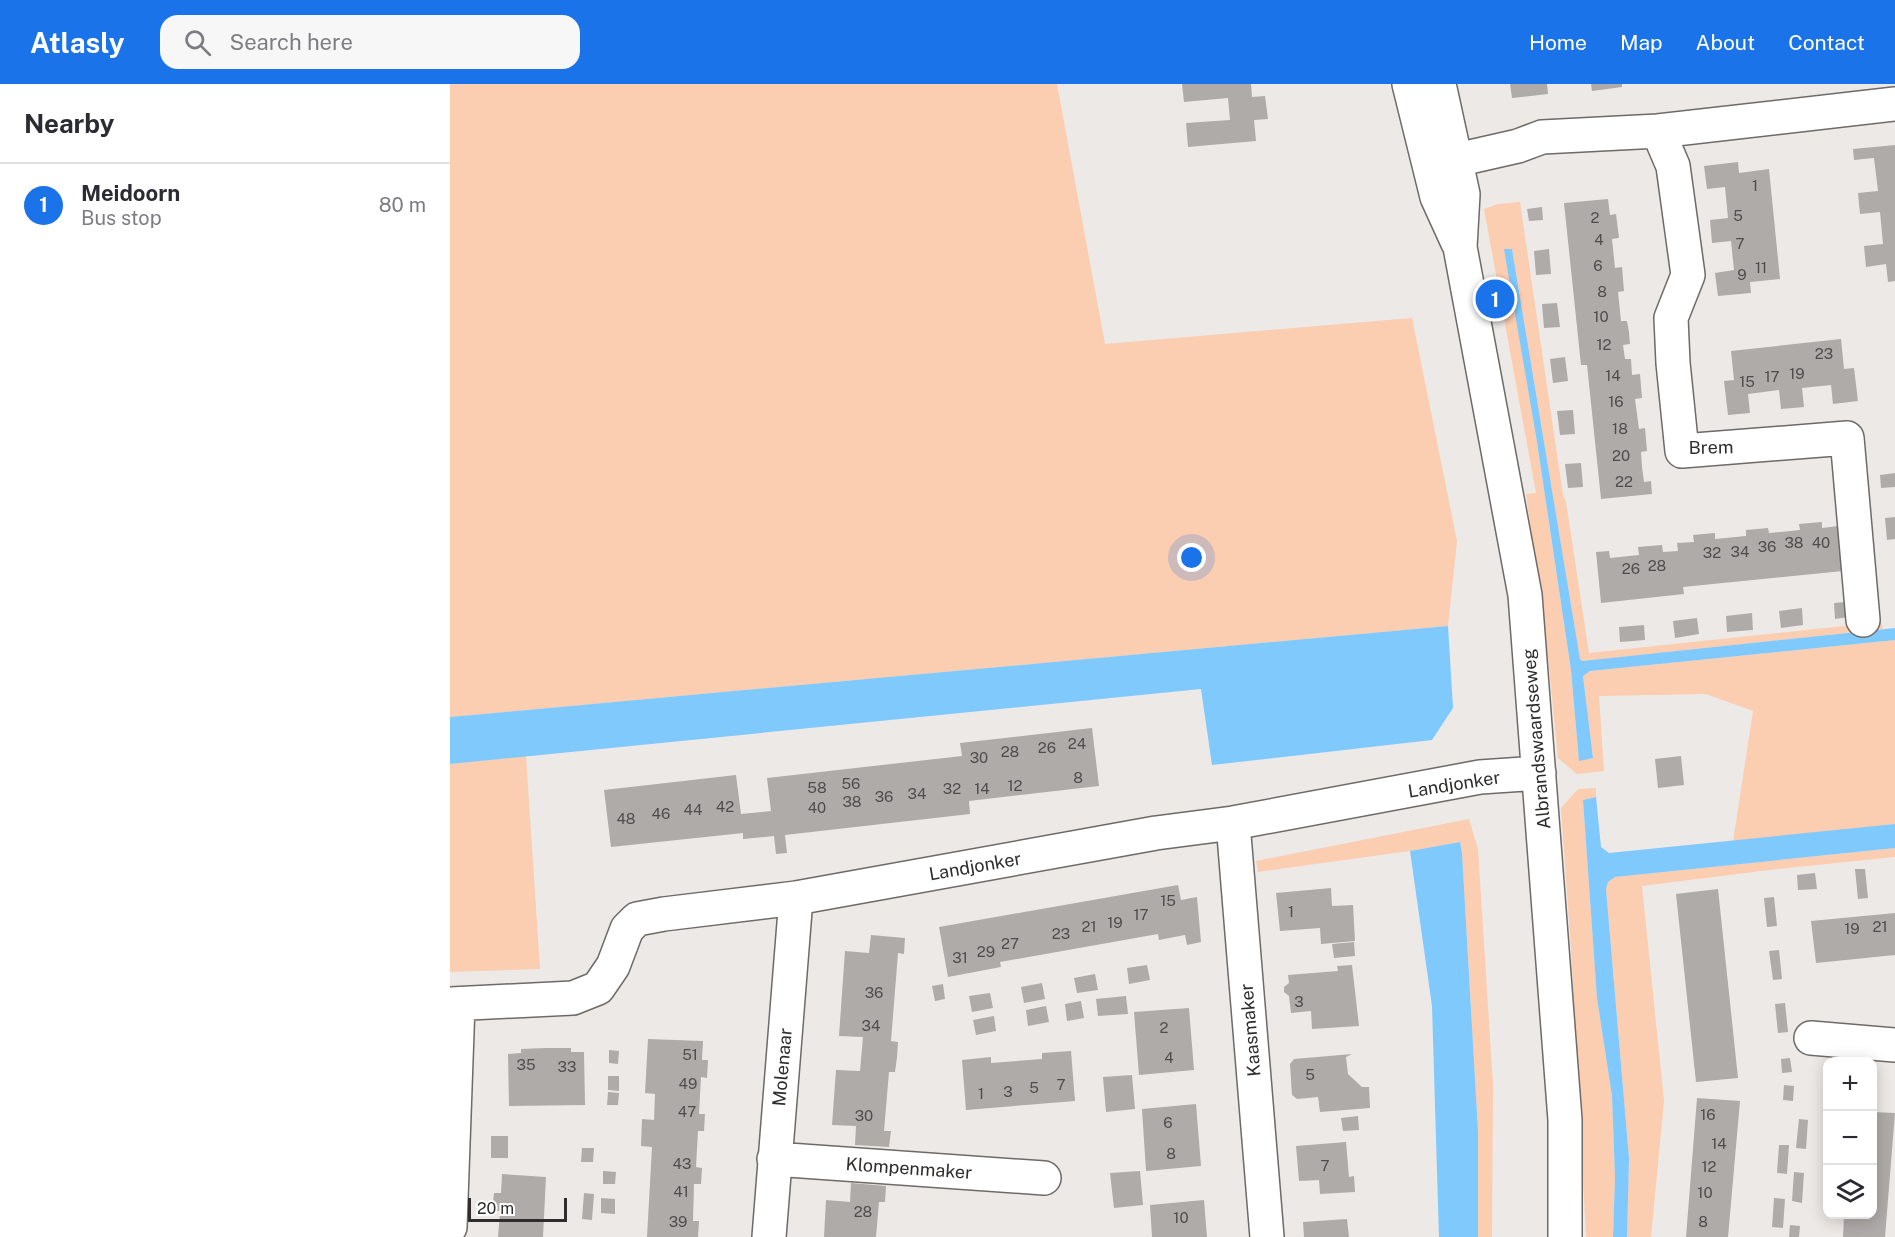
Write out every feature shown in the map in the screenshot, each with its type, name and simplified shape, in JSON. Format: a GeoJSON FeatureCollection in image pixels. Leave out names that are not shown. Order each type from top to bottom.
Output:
{"type":"FeatureCollection","features":[{"type":"Feature","properties":{"kind":"street","name":"Albrandswaardseweg"},"geometry":{"type":"LineString","coordinates":[[1409,84],[1443,163],[1463,195],[1460,247],[1525,595],[1565,1119],[1565,1237]]}},
{"type":"Feature","properties":{"kind":"street","name":"Albrandswaardseweg"},"geometry":{"type":"LineString","coordinates":[[1439,84],[1443,163]]}},
{"type":"Feature","properties":{"kind":"street"},"geometry":{"type":"LineString","coordinates":[[1443,163],[1518,146],[1542,137],[1658,132],[1895,104]]}},
{"type":"Feature","properties":{"kind":"street","name":"Brem"},"geometry":{"type":"LineString","coordinates":[[1658,132],[1673,166],[1688,275],[1671,318],[1682,452],[1847,438],[1863,620]]}},
{"type":"Feature","properties":{"kind":"street","name":"Landjonker"},"geometry":{"type":"LineString","coordinates":[[454,1004],[573,998],[598,988],[613,966],[627,929],[638,919],[796,898],[1480,777],[1539,773]]}},
{"type":"Feature","properties":{"kind":"street","name":"Kaasmaker"},"geometry":{"type":"LineString","coordinates":[[1233,822],[1267,1237]]}},
{"type":"Feature","properties":{"kind":"street","name":"Molenaar"},"geometry":{"type":"LineString","coordinates":[[769,1237],[796,898]]}},
{"type":"Feature","properties":{"kind":"street"},"geometry":{"type":"LineString","coordinates":[[450,1227],[454,1004]]}},
{"type":"Feature","properties":{"kind":"street"},"geometry":{"type":"LineString","coordinates":[[1812,1038],[1895,1045]]}},
{"type":"Feature","properties":{"kind":"street","name":"Klompenmaker"},"geometry":{"type":"LineString","coordinates":[[774,1159],[1044,1178]]}},
{"type":"Feature","properties":{"kind":"shaded area"},"geometry":{"type":"Polygon","coordinates":[[[450,84],[1057,84],[1105,344],[1412,318],[1457,541],[1448,626],[450,717],[450,84]]]}},
{"type":"Feature","properties":{"kind":"shaded area"},"geometry":{"type":"Polygon","coordinates":[[[1520,202],[1563,495],[1566,502],[1589,653],[1881,622],[1883,629],[1582,661],[1580,659],[1512,249],[1505,249],[1571,670],[1579,760],[1593,758],[1583,675],[1590,671],[1895,640],[1895,824],[1733,842],[1753,711],[1706,694],[1599,696],[1604,771],[1577,774],[1558,758],[1549,666],[1526,494],[1536,493],[1484,209],[1498,204],[1520,202]]]}},
{"type":"Feature","properties":{"kind":"shaded area"},"geometry":{"type":"Polygon","coordinates":[[[526,756],[540,969],[450,972],[450,764],[526,756]]]}},
{"type":"Feature","properties":{"kind":"shaded area"},"geometry":{"type":"Polygon","coordinates":[[[1596,788],[1596,797],[1583,800],[1597,998],[1612,1096],[1615,1177],[1613,1237],[1586,1237],[1571,948],[1561,808],[1578,789],[1596,788]]]}},
{"type":"Feature","properties":{"kind":"shaded area"},"geometry":{"type":"Polygon","coordinates":[[[1469,819],[1478,849],[1493,1085],[1492,1237],[1478,1237],[1478,1131],[1460,842],[1258,872],[1256,861],[1469,819]]]}},
{"type":"Feature","properties":{"kind":"shaded area"},"geometry":{"type":"Polygon","coordinates":[[[1895,848],[1895,857],[1642,886],[1664,1101],[1651,1237],[1627,1237],[1629,1158],[1606,889],[1608,882],[1615,877],[1895,848]]]}},
{"type":"Feature","properties":{"kind":"water"},"geometry":{"type":"Polygon","coordinates":[[[1504,249],[1512,249],[1582,661],[1895,628],[1895,640],[1590,671],[1583,676],[1593,758],[1579,761],[1571,670],[1537,442],[1504,249]]]}},
{"type":"Feature","properties":{"kind":"water"},"geometry":{"type":"Polygon","coordinates":[[[1448,626],[1453,708],[1432,740],[1212,765],[1201,689],[450,764],[450,717],[1448,626]]]}},
{"type":"Feature","properties":{"kind":"water"},"geometry":{"type":"Polygon","coordinates":[[[1596,797],[1601,847],[1609,853],[1895,824],[1895,848],[1615,877],[1608,882],[1606,889],[1629,1158],[1627,1237],[1613,1237],[1615,1177],[1612,1096],[1597,998],[1583,800],[1596,797]]]}},
{"type":"Feature","properties":{"kind":"water"},"geometry":{"type":"Polygon","coordinates":[[[1460,842],[1478,1131],[1478,1237],[1439,1237],[1432,1006],[1410,851],[1460,842]]]}},
{"type":"Feature","properties":{"kind":"building"},"geometry":{"type":"Polygon","coordinates":[[[1182,84],[1251,84],[1252,97],[1265,96],[1268,119],[1254,120],[1256,141],[1188,147],[1186,123],[1230,120],[1228,98],[1184,102],[1182,84]]]}},
{"type":"Feature","properties":{"kind":"building"},"geometry":{"type":"Polygon","coordinates":[[[1510,84],[1547,84],[1548,94],[1512,98],[1510,84]]]}},
{"type":"Feature","properties":{"kind":"building"},"geometry":{"type":"Polygon","coordinates":[[[1591,84],[1622,84],[1622,87],[1592,91],[1591,84]]]}},
{"type":"Feature","properties":{"kind":"building"},"geometry":{"type":"Polygon","coordinates":[[[1895,145],[1895,281],[1888,282],[1886,264],[1866,267],[1864,246],[1883,244],[1880,212],[1860,214],[1858,193],[1878,191],[1874,158],[1854,160],[1853,149],[1895,145]]]}},
{"type":"Feature","properties":{"kind":"building"},"geometry":{"type":"Polygon","coordinates":[[[1738,162],[1739,173],[1769,169],[1780,279],[1750,282],[1751,293],[1718,296],[1715,273],[1734,270],[1731,241],[1712,243],[1710,220],[1728,218],[1725,187],[1707,189],[1704,166],[1738,162]]]}},
{"type":"Feature","properties":{"kind":"building"},"geometry":{"type":"Polygon","coordinates":[[[1608,199],[1610,215],[1616,214],[1619,238],[1612,239],[1615,268],[1622,267],[1624,291],[1618,292],[1621,321],[1627,321],[1629,332],[1630,344],[1623,345],[1625,359],[1631,359],[1632,375],[1640,374],[1642,398],[1635,399],[1639,429],[1645,428],[1647,451],[1641,452],[1644,482],[1651,481],[1652,494],[1601,499],[1587,365],[1581,365],[1564,203],[1608,199]]]}},
{"type":"Feature","properties":{"kind":"building"},"geometry":{"type":"Polygon","coordinates":[[[1542,207],[1543,220],[1529,221],[1527,209],[1542,207]]]}},
{"type":"Feature","properties":{"kind":"building"},"geometry":{"type":"Polygon","coordinates":[[[1549,249],[1551,274],[1536,275],[1534,251],[1549,249]]]}},
{"type":"Feature","properties":{"kind":"building"},"geometry":{"type":"Polygon","coordinates":[[[1557,303],[1560,327],[1544,328],[1542,304],[1557,303]]]}},
{"type":"Feature","properties":{"kind":"building"},"geometry":{"type":"Polygon","coordinates":[[[1841,339],[1844,369],[1854,368],[1858,401],[1833,404],[1831,385],[1802,388],[1804,407],[1781,409],[1779,390],[1748,394],[1750,413],[1728,415],[1724,381],[1734,380],[1731,351],[1841,339]]]}},
{"type":"Feature","properties":{"kind":"building"},"geometry":{"type":"Polygon","coordinates":[[[1565,357],[1568,381],[1553,383],[1550,359],[1565,357]]]}},
{"type":"Feature","properties":{"kind":"building"},"geometry":{"type":"Polygon","coordinates":[[[1573,410],[1575,434],[1560,435],[1557,411],[1573,410]]]}},
{"type":"Feature","properties":{"kind":"building"},"geometry":{"type":"Polygon","coordinates":[[[1581,463],[1583,487],[1568,488],[1565,464],[1581,463]]]}},
{"type":"Feature","properties":{"kind":"building"},"geometry":{"type":"Polygon","coordinates":[[[1895,473],[1895,487],[1881,488],[1880,475],[1895,473]]]}},
{"type":"Feature","properties":{"kind":"building"},"geometry":{"type":"Polygon","coordinates":[[[1895,517],[1895,539],[1887,540],[1885,518],[1895,517]]]}},
{"type":"Feature","properties":{"kind":"building"},"geometry":{"type":"Polygon","coordinates":[[[1822,522],[1822,528],[1838,526],[1843,571],[1683,587],[1684,594],[1601,603],[1596,552],[1609,551],[1610,558],[1639,555],[1638,547],[1662,545],[1663,552],[1678,551],[1677,543],[1694,542],[1693,535],[1715,533],[1715,539],[1746,536],[1746,530],[1768,528],[1769,533],[1800,530],[1799,524],[1822,522]]]}},
{"type":"Feature","properties":{"kind":"building"},"geometry":{"type":"Polygon","coordinates":[[[1846,602],[1848,617],[1835,619],[1834,603],[1846,602]]]}},
{"type":"Feature","properties":{"kind":"building"},"geometry":{"type":"Polygon","coordinates":[[[1802,608],[1803,625],[1781,628],[1779,611],[1802,608]]]}},
{"type":"Feature","properties":{"kind":"building"},"geometry":{"type":"Polygon","coordinates":[[[1752,613],[1753,630],[1727,632],[1726,616],[1752,613]]]}},
{"type":"Feature","properties":{"kind":"building"},"geometry":{"type":"Polygon","coordinates":[[[1697,618],[1699,634],[1675,638],[1673,621],[1697,618]]]}},
{"type":"Feature","properties":{"kind":"building"},"geometry":{"type":"Polygon","coordinates":[[[1644,625],[1645,640],[1620,642],[1619,627],[1644,625]]]}},
{"type":"Feature","properties":{"kind":"building"},"geometry":{"type":"Polygon","coordinates":[[[1092,728],[1099,786],[969,801],[970,814],[785,835],[787,853],[776,854],[774,836],[743,839],[743,833],[611,847],[604,790],[736,775],[741,814],[771,811],[767,778],[962,756],[960,743],[1092,728]]]}},
{"type":"Feature","properties":{"kind":"building"},"geometry":{"type":"Polygon","coordinates":[[[1681,756],[1684,785],[1658,788],[1655,759],[1681,756]]]}},
{"type":"Feature","properties":{"kind":"building"},"geometry":{"type":"Polygon","coordinates":[[[1855,869],[1865,869],[1868,898],[1858,899],[1855,869]]]}},
{"type":"Feature","properties":{"kind":"building"},"geometry":{"type":"Polygon","coordinates":[[[1815,873],[1817,889],[1798,890],[1797,875],[1815,873]]]}},
{"type":"Feature","properties":{"kind":"building"},"geometry":{"type":"Polygon","coordinates":[[[1178,885],[1181,900],[1197,897],[1201,942],[1187,945],[1185,935],[1159,940],[1158,934],[1000,962],[1001,967],[948,977],[939,927],[1178,885]]]}},
{"type":"Feature","properties":{"kind":"building"},"geometry":{"type":"Polygon","coordinates":[[[1331,888],[1332,906],[1353,905],[1355,941],[1321,944],[1320,928],[1280,931],[1276,893],[1331,888]]]}},
{"type":"Feature","properties":{"kind":"building"},"geometry":{"type":"Polygon","coordinates":[[[1718,889],[1738,1078],[1696,1082],[1676,894],[1718,889]]]}},
{"type":"Feature","properties":{"kind":"building"},"geometry":{"type":"Polygon","coordinates":[[[1774,897],[1777,926],[1767,927],[1764,898],[1774,897]]]}},
{"type":"Feature","properties":{"kind":"building"},"geometry":{"type":"Polygon","coordinates":[[[1895,913],[1895,955],[1816,963],[1811,921],[1895,913]]]}},
{"type":"Feature","properties":{"kind":"building"},"geometry":{"type":"Polygon","coordinates":[[[871,935],[905,938],[904,954],[898,953],[891,1041],[898,1042],[897,1057],[895,1072],[889,1072],[884,1131],[891,1131],[889,1147],[855,1145],[856,1126],[832,1125],[836,1070],[860,1071],[863,1037],[839,1036],[845,951],[869,953],[871,935]]]}},
{"type":"Feature","properties":{"kind":"building"},"geometry":{"type":"Polygon","coordinates":[[[1354,942],[1355,956],[1334,958],[1332,944],[1354,942]]]}},
{"type":"Feature","properties":{"kind":"building"},"geometry":{"type":"Polygon","coordinates":[[[1779,950],[1782,979],[1773,980],[1769,951],[1779,950]]]}},
{"type":"Feature","properties":{"kind":"building"},"geometry":{"type":"Polygon","coordinates":[[[1147,965],[1150,980],[1129,984],[1127,968],[1147,965]]]}},
{"type":"Feature","properties":{"kind":"building"},"geometry":{"type":"Polygon","coordinates":[[[1352,965],[1359,1026],[1312,1029],[1311,1011],[1291,1013],[1289,996],[1284,992],[1284,987],[1289,983],[1288,975],[1338,971],[1337,966],[1352,965]]]}},
{"type":"Feature","properties":{"kind":"building"},"geometry":{"type":"Polygon","coordinates":[[[1095,974],[1098,990],[1077,993],[1074,978],[1095,974]]]}},
{"type":"Feature","properties":{"kind":"building"},"geometry":{"type":"Polygon","coordinates":[[[1042,983],[1045,999],[1024,1003],[1021,987],[1042,983]]]}},
{"type":"Feature","properties":{"kind":"building"},"geometry":{"type":"Polygon","coordinates":[[[943,984],[945,999],[935,1001],[932,986],[943,984]]]}},
{"type":"Feature","properties":{"kind":"building"},"geometry":{"type":"Polygon","coordinates":[[[990,993],[993,1008],[972,1012],[969,996],[990,993]]]}},
{"type":"Feature","properties":{"kind":"building"},"geometry":{"type":"Polygon","coordinates":[[[1126,996],[1128,1014],[1098,1016],[1096,999],[1126,996]]]}},
{"type":"Feature","properties":{"kind":"building"},"geometry":{"type":"Polygon","coordinates":[[[1081,1001],[1084,1018],[1067,1021],[1065,1004],[1081,1001]]]}},
{"type":"Feature","properties":{"kind":"building"},"geometry":{"type":"Polygon","coordinates":[[[1785,1003],[1788,1032],[1778,1033],[1775,1004],[1785,1003]]]}},
{"type":"Feature","properties":{"kind":"building"},"geometry":{"type":"Polygon","coordinates":[[[1046,1006],[1049,1022],[1028,1026],[1026,1010],[1046,1006]]]}},
{"type":"Feature","properties":{"kind":"building"},"geometry":{"type":"Polygon","coordinates":[[[1189,1008],[1194,1070],[1139,1075],[1134,1012],[1189,1008]]]}},
{"type":"Feature","properties":{"kind":"building"},"geometry":{"type":"Polygon","coordinates":[[[994,1016],[996,1031],[976,1035],[973,1020],[994,1016]]]}},
{"type":"Feature","properties":{"kind":"building"},"geometry":{"type":"Polygon","coordinates":[[[648,1039],[703,1041],[702,1060],[708,1060],[707,1078],[701,1077],[699,1114],[705,1114],[704,1131],[698,1131],[696,1167],[702,1168],[701,1184],[694,1184],[693,1221],[699,1221],[698,1237],[647,1237],[652,1147],[641,1146],[642,1119],[654,1120],[655,1094],[645,1093],[648,1039]]]}},
{"type":"Feature","properties":{"kind":"building"},"geometry":{"type":"Polygon","coordinates":[[[571,1048],[571,1052],[584,1052],[585,1105],[509,1106],[508,1054],[521,1053],[521,1049],[571,1048]]]}},
{"type":"Feature","properties":{"kind":"building"},"geometry":{"type":"Polygon","coordinates":[[[609,1050],[619,1051],[618,1064],[609,1063],[609,1050]]]}},
{"type":"Feature","properties":{"kind":"building"},"geometry":{"type":"Polygon","coordinates":[[[1071,1051],[1075,1101],[966,1110],[962,1060],[991,1057],[991,1063],[1042,1059],[1042,1053],[1071,1051]]]}},
{"type":"Feature","properties":{"kind":"building"},"geometry":{"type":"Polygon","coordinates":[[[1352,1054],[1346,1057],[1348,1074],[1362,1087],[1369,1087],[1370,1108],[1320,1112],[1318,1097],[1297,1099],[1292,1095],[1290,1064],[1294,1059],[1352,1054]]]}},
{"type":"Feature","properties":{"kind":"building"},"geometry":{"type":"Polygon","coordinates":[[[1790,1058],[1792,1072],[1782,1073],[1781,1059],[1790,1058]]]}},
{"type":"Feature","properties":{"kind":"building"},"geometry":{"type":"Polygon","coordinates":[[[1132,1075],[1135,1109],[1106,1112],[1103,1077],[1132,1075]]]}},
{"type":"Feature","properties":{"kind":"building"},"geometry":{"type":"Polygon","coordinates":[[[608,1076],[619,1076],[619,1091],[608,1090],[608,1076]]]}},
{"type":"Feature","properties":{"kind":"building"},"geometry":{"type":"Polygon","coordinates":[[[1784,1085],[1794,1086],[1793,1101],[1783,1100],[1784,1085]]]}},
{"type":"Feature","properties":{"kind":"building"},"geometry":{"type":"Polygon","coordinates":[[[608,1092],[619,1093],[618,1105],[607,1105],[608,1092]]]}},
{"type":"Feature","properties":{"kind":"building"},"geometry":{"type":"Polygon","coordinates":[[[1697,1098],[1740,1101],[1728,1237],[1686,1237],[1697,1098]]]}},
{"type":"Feature","properties":{"kind":"building"},"geometry":{"type":"Polygon","coordinates":[[[1196,1104],[1201,1166],[1146,1171],[1142,1109],[1196,1104]]]}},
{"type":"Feature","properties":{"kind":"building"},"geometry":{"type":"Polygon","coordinates":[[[1877,1112],[1895,1113],[1885,1237],[1843,1237],[1844,1219],[1877,1219],[1877,1112]]]}},
{"type":"Feature","properties":{"kind":"building"},"geometry":{"type":"Polygon","coordinates":[[[1358,1116],[1359,1130],[1343,1131],[1341,1118],[1358,1116]]]}},
{"type":"Feature","properties":{"kind":"building"},"geometry":{"type":"Polygon","coordinates":[[[1799,1119],[1808,1120],[1806,1149],[1796,1148],[1799,1119]]]}},
{"type":"Feature","properties":{"kind":"building"},"geometry":{"type":"Polygon","coordinates":[[[491,1136],[508,1136],[508,1158],[491,1158],[491,1136]]]}},
{"type":"Feature","properties":{"kind":"building"},"geometry":{"type":"Polygon","coordinates":[[[1346,1142],[1349,1177],[1354,1176],[1355,1192],[1320,1194],[1319,1180],[1299,1181],[1296,1146],[1346,1142]]]}},
{"type":"Feature","properties":{"kind":"building"},"geometry":{"type":"Polygon","coordinates":[[[1779,1145],[1789,1145],[1787,1174],[1777,1173],[1779,1145]]]}},
{"type":"Feature","properties":{"kind":"building"},"geometry":{"type":"Polygon","coordinates":[[[582,1148],[594,1148],[593,1162],[581,1162],[582,1148]]]}},
{"type":"Feature","properties":{"kind":"building"},"geometry":{"type":"Polygon","coordinates":[[[603,1171],[616,1172],[615,1184],[603,1184],[603,1171]]]}},
{"type":"Feature","properties":{"kind":"building"},"geometry":{"type":"Polygon","coordinates":[[[1140,1171],[1143,1205],[1114,1208],[1110,1173],[1140,1171]]]}},
{"type":"Feature","properties":{"kind":"building"},"geometry":{"type":"Polygon","coordinates":[[[1794,1172],[1804,1173],[1802,1203],[1792,1201],[1794,1172]]]}},
{"type":"Feature","properties":{"kind":"building"},"geometry":{"type":"Polygon","coordinates":[[[502,1174],[546,1177],[543,1237],[498,1237],[500,1211],[493,1211],[493,1202],[494,1193],[501,1193],[502,1174]]]}},
{"type":"Feature","properties":{"kind":"building"},"geometry":{"type":"Polygon","coordinates":[[[851,1183],[886,1186],[885,1202],[879,1202],[876,1237],[824,1237],[826,1200],[850,1202],[851,1183]]]}},
{"type":"Feature","properties":{"kind":"building"},"geometry":{"type":"Polygon","coordinates":[[[584,1193],[594,1194],[592,1220],[582,1219],[584,1193]]]}},
{"type":"Feature","properties":{"kind":"building"},"geometry":{"type":"Polygon","coordinates":[[[601,1198],[615,1199],[615,1214],[601,1213],[601,1198]]]}},
{"type":"Feature","properties":{"kind":"building"},"geometry":{"type":"Polygon","coordinates":[[[1774,1198],[1785,1199],[1783,1228],[1772,1227],[1774,1198]]]}},
{"type":"Feature","properties":{"kind":"building"},"geometry":{"type":"Polygon","coordinates":[[[1204,1200],[1207,1237],[1152,1237],[1150,1205],[1204,1200]]]}},
{"type":"Feature","properties":{"kind":"building"},"geometry":{"type":"Polygon","coordinates":[[[1347,1219],[1349,1237],[1304,1237],[1303,1222],[1347,1219]]]}},
{"type":"Feature","properties":{"kind":"building"},"geometry":{"type":"Polygon","coordinates":[[[1790,1225],[1800,1226],[1799,1237],[1789,1237],[1790,1225]]]}},
{"type":"Feature","properties":{"kind":"place","name":"Meidoorn"},"geometry":{"type":"Point","coordinates":[1495,299]}}]}
